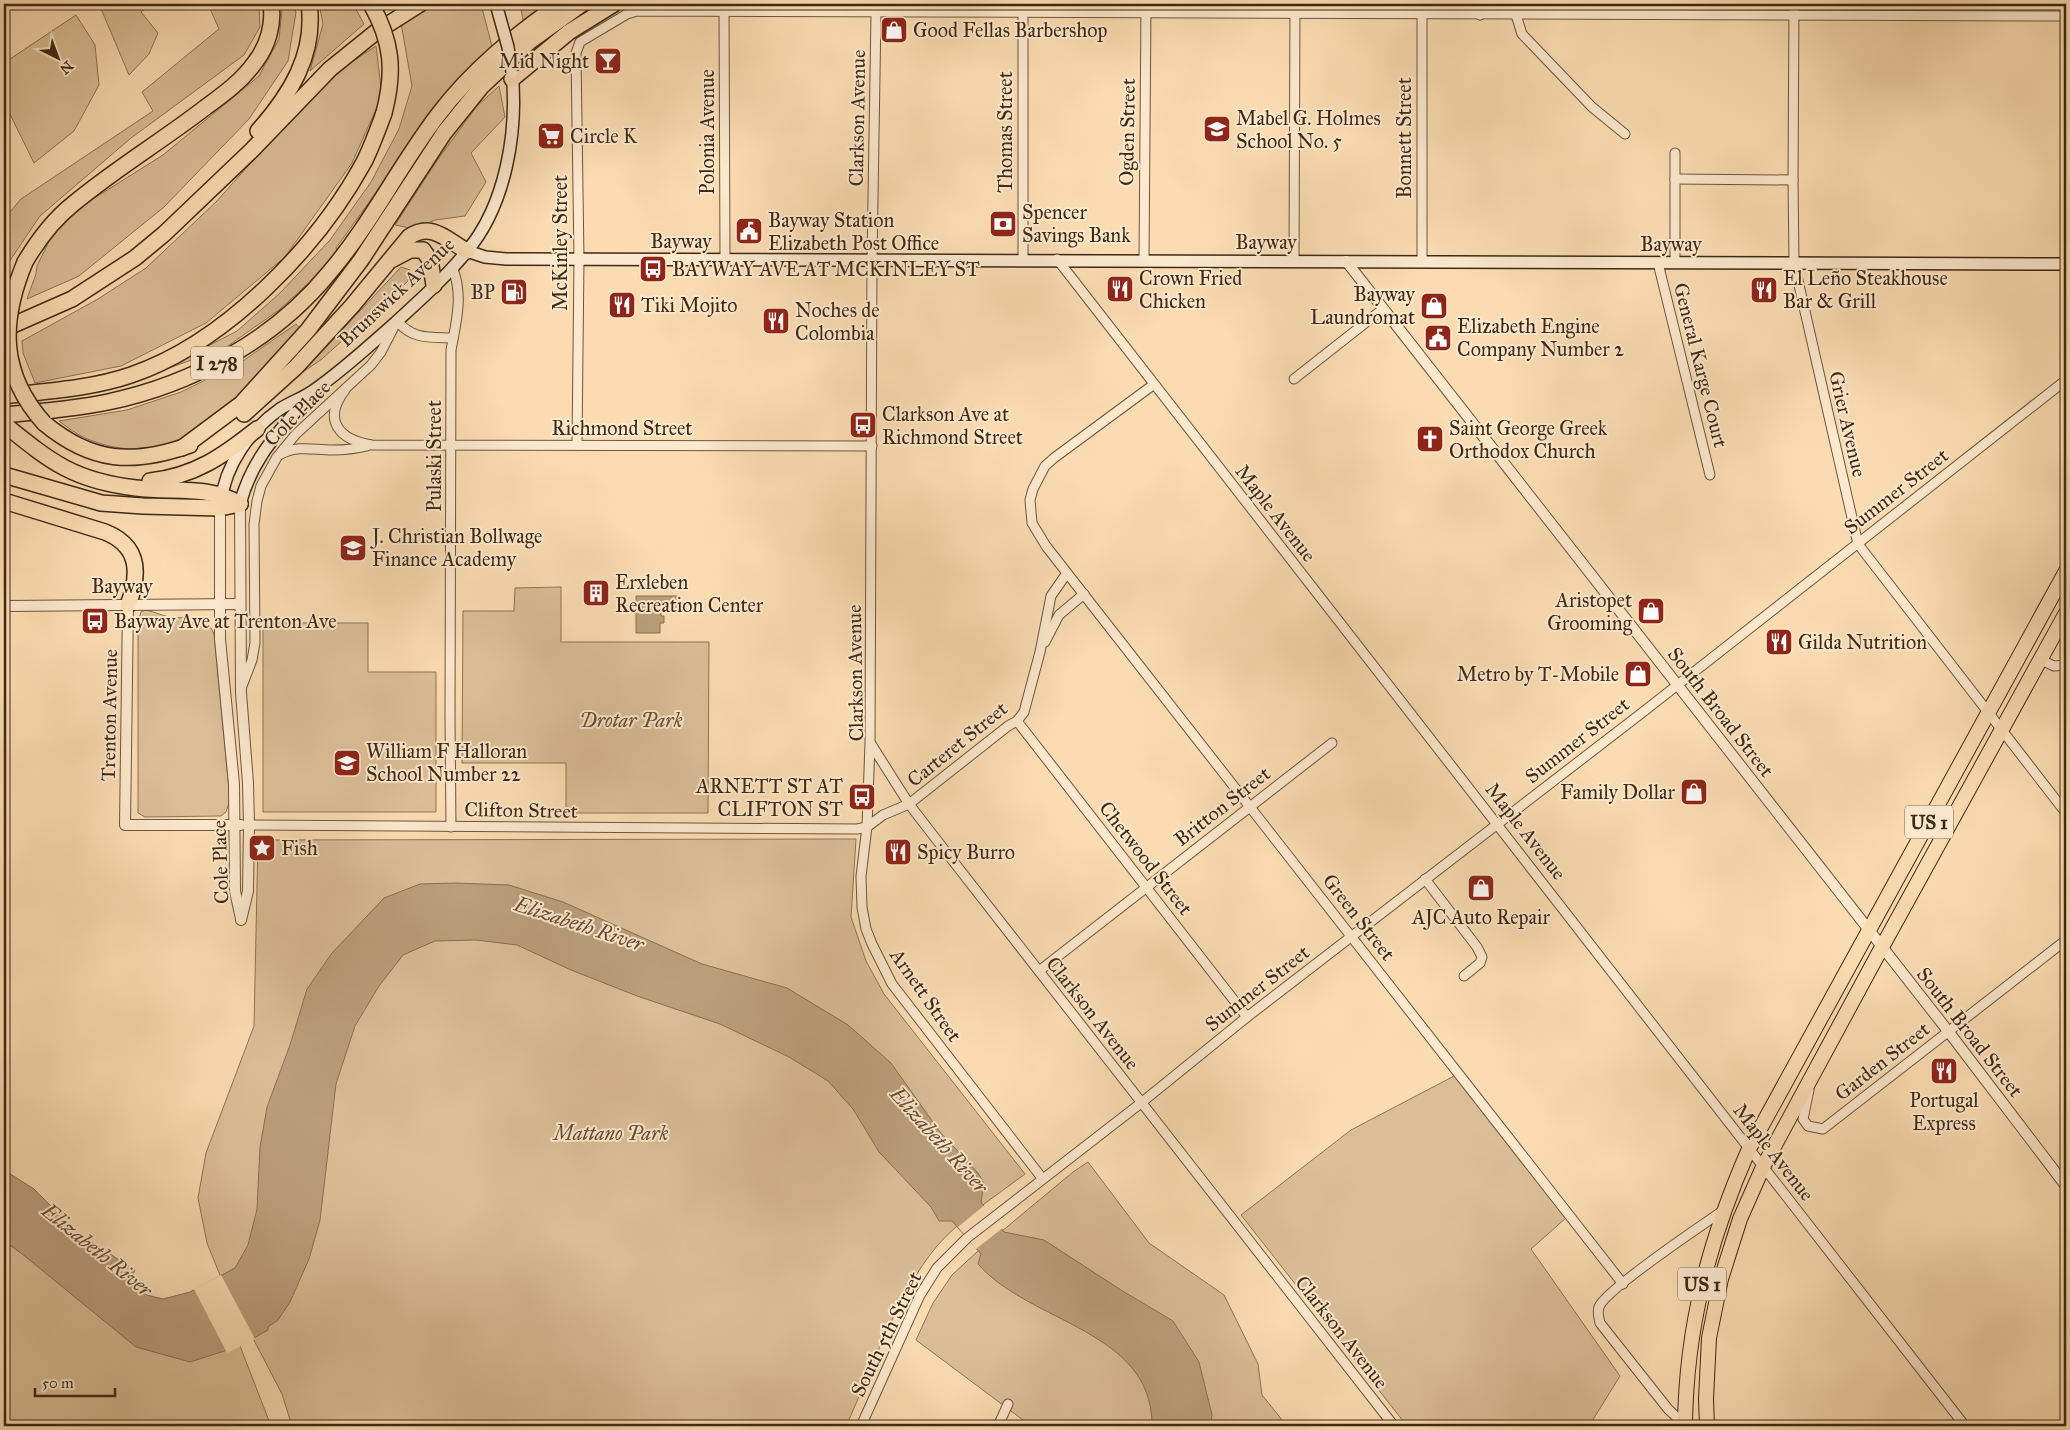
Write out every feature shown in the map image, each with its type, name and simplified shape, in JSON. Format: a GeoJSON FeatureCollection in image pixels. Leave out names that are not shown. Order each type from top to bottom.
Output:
{"type":"FeatureCollection","features":[{"type":"Feature","properties":{"kind":"highway"},"geometry":{"type":"LineString","coordinates":[[271,4],[271,29],[264,48],[255,63],[242,77],[192,118],[71,206],[46,231],[25,262],[10,302],[6,322],[6,343],[15,380],[32,409],[44,423],[60,436],[80,447],[110,457],[159,456],[182,448],[218,432],[268,393],[296,367],[393,259],[409,237],[424,230],[440,234],[467,251]]}},
{"type":"Feature","properties":{"kind":"highway"},"geometry":{"type":"LineString","coordinates":[[177,221],[270,117],[300,72],[309,40],[309,4]]}},
{"type":"Feature","properties":{"kind":"highway"},"geometry":{"type":"LineString","coordinates":[[4,396],[71,388],[130,375],[166,360],[218,326],[270,282],[319,229],[345,193],[365,160],[384,113],[390,92],[392,66],[384,32],[371,4]]}},
{"type":"Feature","properties":{"kind":"highway"},"geometry":{"type":"LineString","coordinates":[[4,329],[56,308],[95,286],[135,258],[251,151],[330,69],[376,32],[420,4]]}},
{"type":"Feature","properties":{"kind":"highway","name":"I 278"},"geometry":{"type":"LineString","coordinates":[[5,423],[93,405],[161,388],[209,367],[268,331],[308,297],[340,260],[364,228],[429,128],[458,91],[505,44],[560,4]]}},
{"type":"Feature","properties":{"kind":"highway"},"geometry":{"type":"LineString","coordinates":[[182,448],[241,404],[308,330],[361,260],[444,133],[480,87],[535,37],[582,4]]}},
{"type":"Feature","properties":{"kind":"highway"},"geometry":{"type":"LineString","coordinates":[[512,75],[569,32],[614,4]]}},
{"type":"Feature","properties":{"kind":"highway"},"geometry":{"type":"LineString","coordinates":[[393,259],[410,250],[422,250],[430,260],[434,285]]}},
{"type":"Feature","properties":{"kind":"highway"},"geometry":{"type":"LineString","coordinates":[[5,423],[36,450],[68,471],[90,480],[138,489],[195,490],[221,501]]}},
{"type":"Feature","properties":{"kind":"highway"},"geometry":{"type":"LineString","coordinates":[[112,484],[154,481],[192,472],[225,455],[257,429]]}},
{"type":"Feature","properties":{"kind":"highway"},"geometry":{"type":"LineString","coordinates":[[4,475],[101,503],[129,506],[221,501],[240,504]]}},
{"type":"Feature","properties":{"kind":"highway"},"geometry":{"type":"LineString","coordinates":[[4,501],[105,532],[120,539],[132,553],[134,564],[134,589],[128,605]]}},
{"type":"Feature","properties":{"kind":"highway","name":"US 1"},"geometry":{"type":"LineString","coordinates":[[1685,1426],[1687,1369],[1694,1319],[1713,1240],[1749,1149],[2066,571]]}},
{"type":"Feature","properties":{"kind":"highway","name":"US 1"},"geometry":{"type":"LineString","coordinates":[[1707,1426],[1706,1399],[1709,1338],[1721,1279],[1740,1219],[1763,1167],[2066,613]]}},
{"type":"Feature","properties":{"kind":"main road","name":"Brunswick Avenue"},"geometry":{"type":"LineString","coordinates":[[240,504],[247,480],[258,459],[271,440],[312,392],[397,321],[434,285],[467,251],[486,221],[504,174],[514,117],[512,75],[508,47],[496,4]]}},
{"type":"Feature","properties":{"kind":"main road","name":"Bayway"},"geometry":{"type":"LineString","coordinates":[[467,251],[485,256],[506,258],[578,259],[1057,259],[2066,264]]}},
{"type":"Feature","properties":{"kind":"main road","name":"Brunswick Avenue"},"geometry":{"type":"LineString","coordinates":[[221,501],[235,458],[257,429],[280,410],[312,392]]}},
{"type":"Feature","properties":{"kind":"street","name":"Ogden Street"},"geometry":{"type":"LineString","coordinates":[[1144,260],[1146,4]]}},
{"type":"Feature","properties":{"kind":"street"},"geometry":{"type":"LineString","coordinates":[[1294,261],[1295,4]]}},
{"type":"Feature","properties":{"kind":"street"},"geometry":{"type":"LineString","coordinates":[[1478,4],[1480,15]]}},
{"type":"Feature","properties":{"kind":"street"},"geometry":{"type":"LineString","coordinates":[[1622,4],[1622,15]]}},
{"type":"Feature","properties":{"kind":"street","name":"Grier Avenue"},"geometry":{"type":"LineString","coordinates":[[1794,4],[1794,263],[1858,544],[2066,813]]}},
{"type":"Feature","properties":{"kind":"street"},"geometry":{"type":"LineString","coordinates":[[724,8],[876,13],[1022,8],[1146,14],[2066,16]]}},
{"type":"Feature","properties":{"kind":"street","name":"McKinley Street"},"geometry":{"type":"LineString","coordinates":[[577,445],[576,53],[580,42],[627,14],[636,11],[724,8]]}},
{"type":"Feature","properties":{"kind":"street","name":"Polonia Avenue"},"geometry":{"type":"LineString","coordinates":[[724,8],[725,260]]}},
{"type":"Feature","properties":{"kind":"street","name":"Thomas Street"},"geometry":{"type":"LineString","coordinates":[[1022,8],[1023,260]]}},
{"type":"Feature","properties":{"kind":"street","name":"Clarkson Avenue"},"geometry":{"type":"LineString","coordinates":[[876,13],[872,260],[870,743],[909,804],[1394,1426]]}},
{"type":"Feature","properties":{"kind":"street","name":"Bonnett Street"},"geometry":{"type":"LineString","coordinates":[[1422,15],[1422,262]]}},
{"type":"Feature","properties":{"kind":"street"},"geometry":{"type":"LineString","coordinates":[[1516,16],[1522,34],[1592,107],[1626,134]]}},
{"type":"Feature","properties":{"kind":"street"},"geometry":{"type":"LineString","coordinates":[[1675,153],[1675,263]]}},
{"type":"Feature","properties":{"kind":"street"},"geometry":{"type":"LineString","coordinates":[[1675,179],[1793,180]]}},
{"type":"Feature","properties":{"kind":"street","name":"Maple Avenue"},"geometry":{"type":"LineString","coordinates":[[1057,259],[1498,823],[1965,1426]]}},
{"type":"Feature","properties":{"kind":"street","name":"South Broad Street"},"geometry":{"type":"LineString","coordinates":[[1346,261],[1948,1031],[2066,1186]]}},
{"type":"Feature","properties":{"kind":"street","name":"General Karge Court"},"geometry":{"type":"LineString","coordinates":[[1658,263],[1710,475]]}},
{"type":"Feature","properties":{"kind":"street","name":"Pulaski Street"},"geometry":{"type":"LineString","coordinates":[[452,267],[458,287],[457,324],[451,350],[450,717],[452,827]]}},
{"type":"Feature","properties":{"kind":"street"},"geometry":{"type":"LineString","coordinates":[[1294,379],[1383,310]]}},
{"type":"Feature","properties":{"kind":"street"},"geometry":{"type":"LineString","coordinates":[[397,321],[406,331],[414,335],[453,338]]}},
{"type":"Feature","properties":{"kind":"street","name":"Cole Place"},"geometry":{"type":"LineString","coordinates":[[240,693],[252,660],[254,648],[256,508],[261,486],[277,457],[303,427],[366,371],[376,359],[397,321]]}},
{"type":"Feature","properties":{"kind":"street","name":"Summer Street"},"geometry":{"type":"LineString","coordinates":[[967,1238],[1141,1103],[1247,1017],[1643,712],[1676,684],[2066,380]]}},
{"type":"Feature","properties":{"kind":"street"},"geometry":{"type":"LineString","coordinates":[[1067,573],[1046,546],[1032,523],[1030,500],[1033,489],[1045,466],[1054,458],[1154,385]]}},
{"type":"Feature","properties":{"kind":"street","name":"Richmond Street"},"geometry":{"type":"LineString","coordinates":[[345,390],[336,402],[336,425],[349,438],[372,445]]}},
{"type":"Feature","properties":{"kind":"street","name":"Richmond Street"},"geometry":{"type":"LineString","coordinates":[[277,457],[295,448],[342,450],[372,445],[872,446]]}},
{"type":"Feature","properties":{"kind":"street","name":"Brunswick Avenue"},"geometry":{"type":"LineString","coordinates":[[219,605],[221,501]]}},
{"type":"Feature","properties":{"kind":"street","name":"Brunswick Avenue"},"geometry":{"type":"LineString","coordinates":[[240,504],[240,604]]}},
{"type":"Feature","properties":{"kind":"street","name":"Green Street"},"geometry":{"type":"LineString","coordinates":[[1067,573],[1623,1284]]}},
{"type":"Feature","properties":{"kind":"street","name":"Carteret Street"},"geometry":{"type":"LineString","coordinates":[[909,804],[1008,726],[1017,721],[1024,712],[1040,652],[1051,596],[1067,573]]}},
{"type":"Feature","properties":{"kind":"street","name":"Carteret Street"},"geometry":{"type":"LineString","coordinates":[[1040,652],[1059,615],[1084,594]]}},
{"type":"Feature","properties":{"kind":"street","name":"Cole Place"},"geometry":{"type":"LineString","coordinates":[[219,605],[223,672],[234,784],[234,882],[241,920],[248,891],[249,826],[248,782],[240,693],[240,604]]}},
{"type":"Feature","properties":{"kind":"street","name":"Bayway"},"geometry":{"type":"LineString","coordinates":[[4,606],[240,604]]}},
{"type":"Feature","properties":{"kind":"street","name":"Trenton Avenue"},"geometry":{"type":"LineString","coordinates":[[126,825],[128,605]]}},
{"type":"Feature","properties":{"kind":"street"},"geometry":{"type":"LineString","coordinates":[[2041,660],[2054,666],[2066,664]]}},
{"type":"Feature","properties":{"kind":"street","name":"Chetwood Street"},"geometry":{"type":"LineString","coordinates":[[1017,721],[1247,1017]]}},
{"type":"Feature","properties":{"kind":"street","name":"Arnett Street"},"geometry":{"type":"LineString","coordinates":[[870,743],[867,826],[862,876],[862,907],[866,929],[880,964],[892,984],[1042,1178]]}},
{"type":"Feature","properties":{"kind":"street","name":"Britton Street"},"geometry":{"type":"LineString","coordinates":[[1039,971],[1332,743]]}},
{"type":"Feature","properties":{"kind":"street","name":"Clifton Street"},"geometry":{"type":"LineString","coordinates":[[126,825],[857,830],[867,826],[883,815],[909,804]]}},
{"type":"Feature","properties":{"kind":"street"},"geometry":{"type":"LineString","coordinates":[[1425,879],[1477,947],[1482,957],[1480,963],[1464,976]]}},
{"type":"Feature","properties":{"kind":"street","name":"Garden Street"},"geometry":{"type":"LineString","coordinates":[[1814,1074],[1803,1119],[1808,1126],[1823,1129],[2066,940]]}},
{"type":"Feature","properties":{"kind":"street"},"geometry":{"type":"LineString","coordinates":[[1685,1426],[1668,1409],[1600,1322],[1598,1308],[1602,1302],[1623,1284],[1724,1210]]}},
{"type":"Feature","properties":{"kind":"street","name":"South 5th Street"},"geometry":{"type":"LineString","coordinates":[[861,1426],[920,1295],[937,1268],[967,1238]]}},
{"type":"Feature","properties":{"kind":"street"},"geometry":{"type":"LineString","coordinates":[[998,1426],[1008,1404]]}},
{"type":"Feature","properties":{"kind":"green space"},"geometry":{"type":"Polygon","coordinates":[[[99,4],[151,4],[141,12],[158,33],[149,54],[129,75],[99,4]]]}},
{"type":"Feature","properties":{"kind":"green space"},"geometry":{"type":"Polygon","coordinates":[[[208,4],[259,4],[260,27],[244,55],[131,138],[40,216],[9,262],[4,273],[4,219],[21,199],[153,111],[142,92],[219,29],[208,4]]]}},
{"type":"Feature","properties":{"kind":"green space"},"geometry":{"type":"Polygon","coordinates":[[[280,4],[293,4],[296,12],[288,61],[249,119],[164,207],[79,276],[27,299],[37,266],[51,237],[77,209],[163,155],[259,76],[279,39],[282,10],[280,4]]]}},
{"type":"Feature","properties":{"kind":"green space"},"geometry":{"type":"Polygon","coordinates":[[[319,4],[353,4],[364,24],[310,71],[323,24],[319,4]]]}},
{"type":"Feature","properties":{"kind":"green space"},"geometry":{"type":"Polygon","coordinates":[[[439,4],[481,4],[493,50],[419,133],[336,248],[338,251],[322,271],[279,310],[225,348],[158,372],[237,331],[279,294],[330,240],[371,182],[399,129],[412,86],[401,23],[439,4]]]}},
{"type":"Feature","properties":{"kind":"green space"},"geometry":{"type":"Polygon","coordinates":[[[520,4],[549,4],[523,20],[520,4]]]}},
{"type":"Feature","properties":{"kind":"green space"},"geometry":{"type":"Polygon","coordinates":[[[76,15],[95,45],[99,85],[74,131],[34,163],[4,102],[4,63],[76,15]]]}},
{"type":"Feature","properties":{"kind":"green space"},"geometry":{"type":"Polygon","coordinates":[[[376,46],[382,96],[352,163],[285,257],[206,323],[121,366],[35,383],[23,353],[22,341],[98,299],[146,268],[216,202],[281,129],[339,70],[376,46]]]}},
{"type":"Feature","properties":{"kind":"green space"},"geometry":{"type":"Polygon","coordinates":[[[499,86],[505,117],[471,153],[486,182],[465,216],[435,220],[415,229],[395,225],[436,162],[476,107],[499,86]]]}},
{"type":"Feature","properties":{"kind":"green space"},"geometry":{"type":"Polygon","coordinates":[[[401,267],[410,270],[408,281],[322,359],[303,372],[401,267]]]}},
{"type":"Feature","properties":{"kind":"green space"},"geometry":{"type":"Polygon","coordinates":[[[296,324],[301,330],[233,403],[208,423],[181,439],[152,448],[120,448],[85,438],[59,421],[127,410],[181,392],[240,363],[296,324]]]}},
{"type":"Feature","properties":{"kind":"green space","name":"Drotar Park"},"geometry":{"type":"Polygon","coordinates":[[[561,587],[561,642],[709,642],[708,813],[566,813],[566,763],[462,763],[463,611],[514,611],[515,588],[561,587]]]}},
{"type":"Feature","properties":{"kind":"green space"},"geometry":{"type":"Polygon","coordinates":[[[145,610],[169,617],[201,619],[206,622],[214,634],[230,800],[226,812],[221,816],[145,817],[138,813],[138,621],[141,612],[145,610]]]}},
{"type":"Feature","properties":{"kind":"green space"},"geometry":{"type":"Polygon","coordinates":[[[263,623],[368,623],[368,672],[436,672],[436,812],[263,812],[263,623]]]}},
{"type":"Feature","properties":{"kind":"green space","name":"Mattano Park"},"geometry":{"type":"Polygon","coordinates":[[[856,839],[851,917],[866,961],[884,994],[1025,1174],[956,1227],[922,1265],[897,1309],[846,1426],[292,1426],[282,1394],[220,1275],[207,1243],[198,1198],[206,1153],[254,1026],[258,840],[856,839]]]}},
{"type":"Feature","properties":{"kind":"green space"},"geometry":{"type":"Polygon","coordinates":[[[1456,1075],[1567,1217],[1531,1249],[1620,1376],[1589,1426],[1407,1426],[1241,1215],[1351,1130],[1456,1075]]]}},
{"type":"Feature","properties":{"kind":"green space"},"geometry":{"type":"Polygon","coordinates":[[[1088,1162],[1149,1243],[1224,1295],[1258,1364],[1262,1395],[1287,1426],[1031,1426],[916,1340],[933,1303],[952,1275],[1073,1172],[1088,1162]]]}},
{"type":"Feature","properties":{"kind":"green space"},"geometry":{"type":"Polygon","coordinates":[[[4,1241],[21,1253],[240,1346],[271,1426],[4,1426],[4,1241]]]}},
{"type":"Feature","properties":{"kind":"water"},"geometry":{"type":"Polygon","coordinates":[[[636,596],[679,596],[679,611],[661,611],[661,616],[664,616],[664,623],[660,623],[660,633],[636,633],[636,596]]]}},
{"type":"Feature","properties":{"kind":"water","name":"Elizabeth River"},"geometry":{"type":"Polygon","coordinates":[[[420,884],[509,885],[563,902],[702,964],[787,988],[848,1025],[891,1063],[940,1132],[978,1173],[984,1183],[981,1202],[1004,1232],[1044,1240],[1173,1321],[1199,1362],[1212,1415],[1211,1426],[1152,1426],[1147,1394],[1132,1368],[1111,1348],[1000,1284],[978,1264],[981,1254],[952,1221],[939,1221],[931,1207],[879,1152],[853,1109],[828,1081],[789,1057],[720,1024],[637,996],[571,970],[517,945],[476,940],[435,941],[403,955],[379,986],[355,1026],[336,1084],[320,1220],[309,1259],[290,1302],[278,1320],[268,1327],[268,1330],[240,1346],[190,1362],[136,1347],[4,1241],[4,1170],[34,1189],[79,1234],[135,1270],[131,1278],[132,1284],[147,1295],[163,1299],[190,1292],[235,1268],[248,1245],[257,1209],[260,1147],[267,1107],[290,1045],[307,989],[332,953],[384,898],[420,884]]]}},
{"type":"Feature","properties":{"kind":"pier"},"geometry":{"type":"Polygon","coordinates":[[[986,1204],[1004,1227],[976,1249],[958,1227],[986,1204]]]}},
{"type":"Feature","properties":{"kind":"pier"},"geometry":{"type":"Polygon","coordinates":[[[221,1275],[255,1339],[227,1353],[194,1289],[221,1275]]]}},
{"type":"Feature","properties":{"kind":"place","name":"Good Fellas Barbershop"},"geometry":{"type":"Point","coordinates":[894,30]}},
{"type":"Feature","properties":{"kind":"place","name":"Mid Night"},"geometry":{"type":"Point","coordinates":[608,61]}},
{"type":"Feature","properties":{"kind":"place","name":"Mabel G. Holmes School No. 5"},"geometry":{"type":"Point","coordinates":[1217,129]}},
{"type":"Feature","properties":{"kind":"place","name":"Circle K"},"geometry":{"type":"Point","coordinates":[551,136]}},
{"type":"Feature","properties":{"kind":"place","name":"Spencer Savings Bank"},"geometry":{"type":"Point","coordinates":[1003,224]}},
{"type":"Feature","properties":{"kind":"place","name":"Bayway Station Elizabeth Post Office"},"geometry":{"type":"Point","coordinates":[749,231]}},
{"type":"Feature","properties":{"kind":"place","name":"BAYWAY AVE AT MCKINLEY ST"},"geometry":{"type":"Point","coordinates":[653,269]}},
{"type":"Feature","properties":{"kind":"place","name":"Crown Fried Chicken"},"geometry":{"type":"Point","coordinates":[1120,289]}},
{"type":"Feature","properties":{"kind":"place","name":"El Leño Steakhouse Bar & Grill"},"geometry":{"type":"Point","coordinates":[1764,290]}},
{"type":"Feature","properties":{"kind":"place","name":"BP"},"geometry":{"type":"Point","coordinates":[514,292]}},
{"type":"Feature","properties":{"kind":"place","name":"Tiki Mojito"},"geometry":{"type":"Point","coordinates":[622,305]}},
{"type":"Feature","properties":{"kind":"place","name":"Bayway Laundromat"},"geometry":{"type":"Point","coordinates":[1434,306]}},
{"type":"Feature","properties":{"kind":"place","name":"Noches de Colombia"},"geometry":{"type":"Point","coordinates":[776,321]}},
{"type":"Feature","properties":{"kind":"place","name":"Elizabeth Engine Company Number 2"},"geometry":{"type":"Point","coordinates":[1438,338]}},
{"type":"Feature","properties":{"kind":"place","name":"Clarkson Ave at Richmond Street"},"geometry":{"type":"Point","coordinates":[863,425]}},
{"type":"Feature","properties":{"kind":"place","name":"Saint George Greek Orthodox Church"},"geometry":{"type":"Point","coordinates":[1430,439]}},
{"type":"Feature","properties":{"kind":"place","name":"J. Christian Bollwage Finance Academy"},"geometry":{"type":"Point","coordinates":[353,548]}},
{"type":"Feature","properties":{"kind":"place","name":"Erxleben Recreation Center"},"geometry":{"type":"Point","coordinates":[596,593]}},
{"type":"Feature","properties":{"kind":"place","name":"Aristopet Grooming"},"geometry":{"type":"Point","coordinates":[1651,611]}},
{"type":"Feature","properties":{"kind":"place","name":"Bayway Ave at Trenton Ave"},"geometry":{"type":"Point","coordinates":[95,621]}},
{"type":"Feature","properties":{"kind":"place","name":"Gilda Nutrition"},"geometry":{"type":"Point","coordinates":[1779,642]}},
{"type":"Feature","properties":{"kind":"place","name":"Metro by T-Mobile"},"geometry":{"type":"Point","coordinates":[1638,674]}},
{"type":"Feature","properties":{"kind":"place","name":"William F Halloran School Number 22"},"geometry":{"type":"Point","coordinates":[347,763]}},
{"type":"Feature","properties":{"kind":"place","name":"Family Dollar"},"geometry":{"type":"Point","coordinates":[1694,792]}},
{"type":"Feature","properties":{"kind":"place","name":"ARNETT ST AT CLIFTON ST"},"geometry":{"type":"Point","coordinates":[862,797]}},
{"type":"Feature","properties":{"kind":"place","name":"Fish"},"geometry":{"type":"Point","coordinates":[262,848]}},
{"type":"Feature","properties":{"kind":"place","name":"Spicy Burro"},"geometry":{"type":"Point","coordinates":[898,852]}},
{"type":"Feature","properties":{"kind":"place","name":"AJC Auto Repair"},"geometry":{"type":"Point","coordinates":[1481,888]}},
{"type":"Feature","properties":{"kind":"place","name":"Portugal Express"},"geometry":{"type":"Point","coordinates":[1944,1071]}}]}
